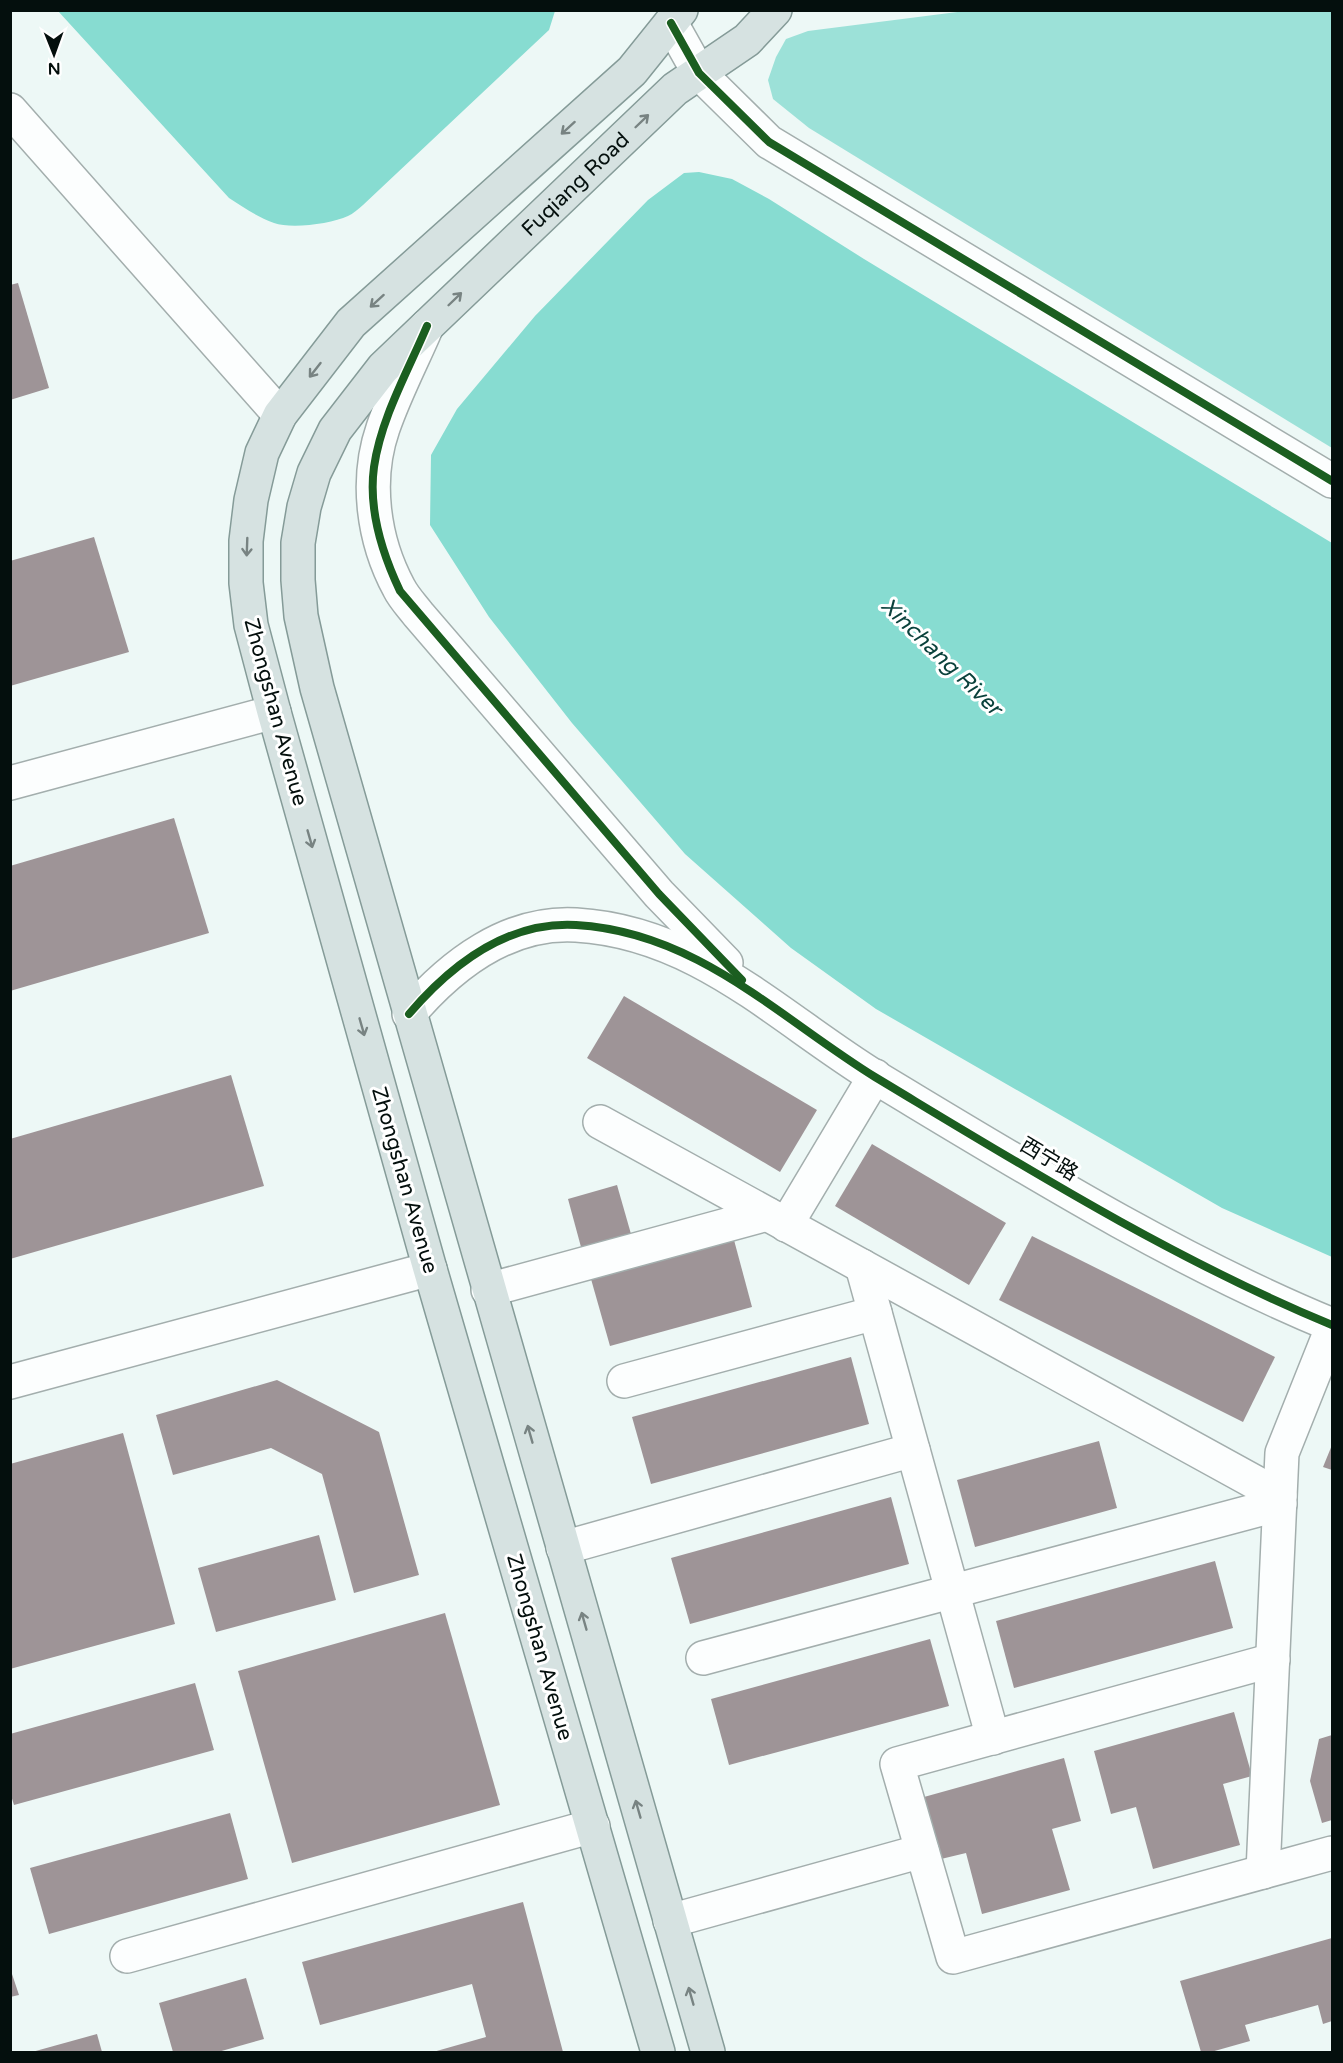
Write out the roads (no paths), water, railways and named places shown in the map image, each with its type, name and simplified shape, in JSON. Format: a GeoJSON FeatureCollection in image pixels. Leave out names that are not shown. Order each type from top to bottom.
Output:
{"type":"FeatureCollection","features":[{"type":"Feature","properties":{"kind":"main road","name":"Fuqiang Road"},"geometry":{"type":"LineString","coordinates":[[410,1014],[307,652],[298,580],[298,543],[314,473],[334,430],[383,368],[675,89],[747,40],[775,10]]}},
{"type":"Feature","properties":{"kind":"main road","name":"Fuqiang Road"},"geometry":{"type":"LineString","coordinates":[[351,323],[632,71],[676,17]]}},
{"type":"Feature","properties":{"kind":"main road","name":"Zhongshan Avenue"},"geometry":{"type":"LineString","coordinates":[[351,323],[280,415],[262,453],[251,500],[246,541],[246,583],[251,625],[430,1269],[658,2052]]}},
{"type":"Feature","properties":{"kind":"main road"},"geometry":{"type":"LineString","coordinates":[[410,1014],[708,2052]]}},
{"type":"Feature","properties":{"kind":"street"},"geometry":{"type":"LineString","coordinates":[[676,17],[699,73],[769,142],[1332,481]]}},
{"type":"Feature","properties":{"kind":"street"},"geometry":{"type":"LineString","coordinates":[[10,110],[280,415]]}},
{"type":"Feature","properties":{"kind":"street"},"geometry":{"type":"LineString","coordinates":[[427,326],[383,428],[374,468],[373,491],[379,538],[386,562],[400,591],[659,894],[761,999]]}},
{"type":"Feature","properties":{"kind":"street"},"geometry":{"type":"LineString","coordinates":[[10,783],[274,712]]}},
{"type":"Feature","properties":{"kind":"street"},"geometry":{"type":"LineString","coordinates":[[410,1014],[451,970],[476,953],[522,932],[547,925],[602,927],[658,941],[697,959],[761,999]]}},
{"type":"Feature","properties":{"kind":"street","name":"西宁路"},"geometry":{"type":"LineString","coordinates":[[761,999],[846,1059],[1137,1232],[1275,1301],[1332,1326]]}},
{"type":"Feature","properties":{"kind":"street"},"geometry":{"type":"LineString","coordinates":[[488,1290],[777,1220],[875,1076]]}},
{"type":"Feature","properties":{"kind":"street"},"geometry":{"type":"LineString","coordinates":[[600,1122],[1280,1500]]}},
{"type":"Feature","properties":{"kind":"street"},"geometry":{"type":"LineString","coordinates":[[862,1266],[993,1738]]}},
{"type":"Feature","properties":{"kind":"street"},"geometry":{"type":"LineString","coordinates":[[10,1382],[430,1269]]}},
{"type":"Feature","properties":{"kind":"street"},"geometry":{"type":"LineString","coordinates":[[624,1382],[875,1313]]}},
{"type":"Feature","properties":{"kind":"street"},"geometry":{"type":"LineString","coordinates":[[1263,1872],[1282,1453],[1332,1326]]}},
{"type":"Feature","properties":{"kind":"street"},"geometry":{"type":"LineString","coordinates":[[563,1548],[913,1450]]}},
{"type":"Feature","properties":{"kind":"street"},"geometry":{"type":"LineString","coordinates":[[703,1658],[1280,1500]]}},
{"type":"Feature","properties":{"kind":"street"},"geometry":{"type":"LineString","coordinates":[[1273,1660],[897,1764],[953,1957],[1332,1853]]}},
{"type":"Feature","properties":{"kind":"street"},"geometry":{"type":"LineString","coordinates":[[127,1956],[593,1826]]}},
{"type":"Feature","properties":{"kind":"street"},"geometry":{"type":"LineString","coordinates":[[670,1920],[922,1851]]}},
{"type":"Feature","properties":{"kind":"water"},"geometry":{"type":"Polygon","coordinates":[[[58,11],[555,11],[549,30],[356,211],[332,221],[290,226],[268,221],[229,198],[58,11]]]}},
{"type":"Feature","properties":{"kind":"water","name":"Xinchang River"},"geometry":{"type":"Polygon","coordinates":[[[699,172],[732,179],[769,199],[1332,543],[1332,1257],[1222,1208],[876,1009],[791,948],[685,854],[572,723],[489,617],[430,525],[431,455],[457,409],[535,316],[648,200],[684,173],[699,172]]]}}]}
